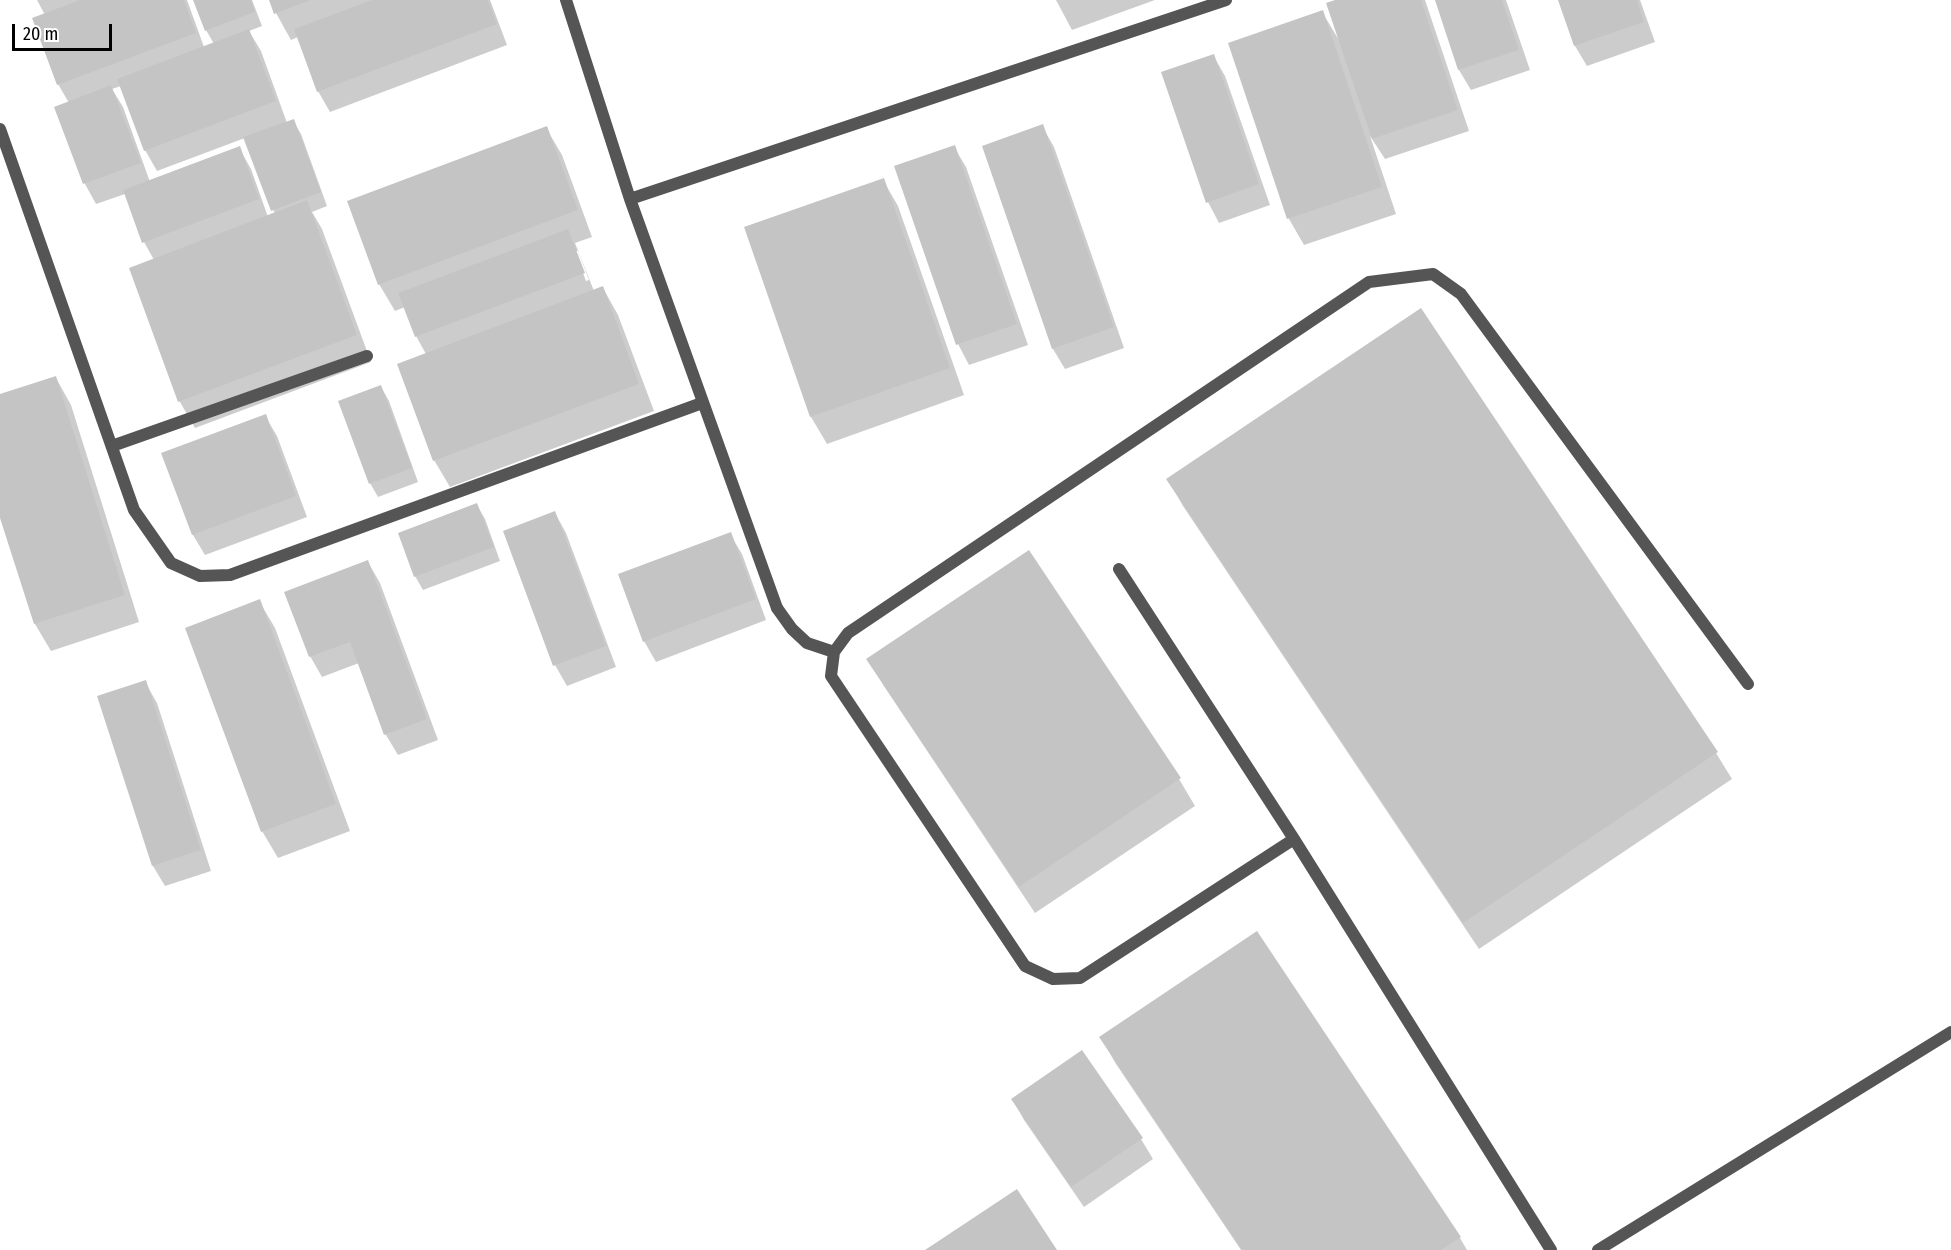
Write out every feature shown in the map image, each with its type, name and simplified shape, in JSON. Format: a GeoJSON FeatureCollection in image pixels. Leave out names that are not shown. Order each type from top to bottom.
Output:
{"type":"FeatureCollection","features":[{"type":"Feature","properties":{"kind":"street"},"geometry":{"type":"LineString","coordinates":[[566,0],[630,199],[777,608],[792,629],[807,643],[834,651]]}},
{"type":"Feature","properties":{"kind":"street"},"geometry":{"type":"LineString","coordinates":[[630,199],[1226,0]]}},
{"type":"Feature","properties":{"kind":"street"},"geometry":{"type":"LineString","coordinates":[[0,129],[134,510],[171,563],[200,576],[230,575],[702,403]]}},
{"type":"Feature","properties":{"kind":"street"},"geometry":{"type":"LineString","coordinates":[[1294,839],[1080,978],[1053,979],[1025,966],[831,676],[834,651],[848,633],[1369,282],[1433,274],[1461,294],[1748,684]]}},
{"type":"Feature","properties":{"kind":"street"},"geometry":{"type":"LineString","coordinates":[[112,446],[367,356]]}},
{"type":"Feature","properties":{"kind":"street"},"geometry":{"type":"LineString","coordinates":[[1119,569],[1294,839],[1551,1250]]}},
{"type":"Feature","properties":{"kind":"street"},"geometry":{"type":"LineString","coordinates":[[1598,1250],[1951,1032]]}},
{"type":"Feature","properties":{"kind":"building"},"geometry":{"type":"Polygon","coordinates":[[[80,0],[184,0],[196,33],[57,85],[32,18],[80,0]]]}},
{"type":"Feature","properties":{"kind":"building"},"geometry":{"type":"Polygon","coordinates":[[[193,0],[251,0],[255,12],[205,31],[193,0]]]}},
{"type":"Feature","properties":{"kind":"building"},"geometry":{"type":"Polygon","coordinates":[[[269,0],[311,0],[274,14],[269,0]]]}},
{"type":"Feature","properties":{"kind":"building"},"geometry":{"type":"Polygon","coordinates":[[[372,0],[488,0],[497,24],[317,92],[294,29],[372,0]]]}},
{"type":"Feature","properties":{"kind":"building"},"geometry":{"type":"Polygon","coordinates":[[[1335,0],[1421,0],[1458,110],[1372,139],[1326,3],[1335,0]]]}},
{"type":"Feature","properties":{"kind":"building"},"geometry":{"type":"Polygon","coordinates":[[[1435,0],[1502,0],[1519,50],[1458,70],[1435,0]]]}},
{"type":"Feature","properties":{"kind":"building"},"geometry":{"type":"Polygon","coordinates":[[[1558,0],[1637,0],[1644,22],[1574,46],[1558,0]]]}},
{"type":"Feature","properties":{"kind":"building"},"geometry":{"type":"Polygon","coordinates":[[[1323,10],[1382,187],[1287,219],[1228,43],[1323,10]]]}},
{"type":"Feature","properties":{"kind":"building"},"geometry":{"type":"Polygon","coordinates":[[[249,29],[276,101],[144,151],[117,79],[249,29]]]}},
{"type":"Feature","properties":{"kind":"building"},"geometry":{"type":"Polygon","coordinates":[[[1214,54],[1259,184],[1206,203],[1161,72],[1214,54]]]}},
{"type":"Feature","properties":{"kind":"building"},"geometry":{"type":"Polygon","coordinates":[[[111,85],[141,163],[83,184],[54,107],[111,85]]]}},
{"type":"Feature","properties":{"kind":"building"},"geometry":{"type":"Polygon","coordinates":[[[294,119],[321,192],[271,211],[243,137],[294,119]]]}},
{"type":"Feature","properties":{"kind":"building"},"geometry":{"type":"Polygon","coordinates":[[[1043,124],[1114,327],[1052,349],[982,146],[1043,124]]]}},
{"type":"Feature","properties":{"kind":"building"},"geometry":{"type":"Polygon","coordinates":[[[547,126],[578,210],[378,285],[347,201],[547,126]]]}},
{"type":"Feature","properties":{"kind":"building"},"geometry":{"type":"Polygon","coordinates":[[[955,145],[1017,324],[956,345],[894,166],[955,145]]]}},
{"type":"Feature","properties":{"kind":"building"},"geometry":{"type":"Polygon","coordinates":[[[240,146],[259,199],[142,243],[123,190],[240,146]]]}},
{"type":"Feature","properties":{"kind":"building"},"geometry":{"type":"Polygon","coordinates":[[[884,178],[950,368],[810,417],[744,227],[884,178]]]}},
{"type":"Feature","properties":{"kind":"building"},"geometry":{"type":"Polygon","coordinates":[[[307,200],[357,335],[178,402],[129,268],[307,200]]]}},
{"type":"Feature","properties":{"kind":"building"},"geometry":{"type":"Polygon","coordinates":[[[568,229],[585,273],[415,337],[398,293],[568,229]]]}},
{"type":"Feature","properties":{"kind":"building"},"geometry":{"type":"Polygon","coordinates":[[[603,286],[639,384],[433,461],[397,364],[603,286]]]}},
{"type":"Feature","properties":{"kind":"building"},"geometry":{"type":"Polygon","coordinates":[[[1421,308],[1718,752],[1463,923],[1166,479],[1421,308]]]}},
{"type":"Feature","properties":{"kind":"building"},"geometry":{"type":"Polygon","coordinates":[[[56,376],[125,595],[34,624],[0,518],[0,394],[56,376]]]}},
{"type":"Feature","properties":{"kind":"building"},"geometry":{"type":"Polygon","coordinates":[[[381,385],[412,468],[369,484],[338,401],[381,385]]]}},
{"type":"Feature","properties":{"kind":"building"},"geometry":{"type":"Polygon","coordinates":[[[266,414],[296,496],[192,535],[161,453],[266,414]]]}},
{"type":"Feature","properties":{"kind":"building"},"geometry":{"type":"Polygon","coordinates":[[[477,503],[494,547],[414,577],[398,533],[477,503]]]}},
{"type":"Feature","properties":{"kind":"building"},"geometry":{"type":"Polygon","coordinates":[[[555,511],[606,646],[553,666],[503,531],[555,511]]]}},
{"type":"Feature","properties":{"kind":"building"},"geometry":{"type":"Polygon","coordinates":[[[731,532],[756,599],[643,642],[618,574],[731,532]]]}},
{"type":"Feature","properties":{"kind":"building"},"geometry":{"type":"Polygon","coordinates":[[[1029,550],[1181,778],[1019,887],[866,659],[1029,550]]]}},
{"type":"Feature","properties":{"kind":"building"},"geometry":{"type":"Polygon","coordinates":[[[368,560],[427,719],[384,735],[350,642],[309,657],[284,592],[368,560]]]}},
{"type":"Feature","properties":{"kind":"building"},"geometry":{"type":"Polygon","coordinates":[[[260,599],[336,804],[261,832],[185,628],[260,599]]]}},
{"type":"Feature","properties":{"kind":"building"},"geometry":{"type":"Polygon","coordinates":[[[146,680],[201,850],[152,866],[97,696],[146,680]]]}},
{"type":"Feature","properties":{"kind":"building"},"geometry":{"type":"Polygon","coordinates":[[[1257,931],[1461,1237],[1441,1250],[1242,1250],[1099,1037],[1257,931]]]}},
{"type":"Feature","properties":{"kind":"building"},"geometry":{"type":"Polygon","coordinates":[[[1082,1050],[1143,1138],[1071,1187],[1011,1099],[1082,1050]]]}},
{"type":"Feature","properties":{"kind":"building"},"geometry":{"type":"Polygon","coordinates":[[[1017,1189],[1057,1250],[925,1250],[1017,1189]]]}}]}
